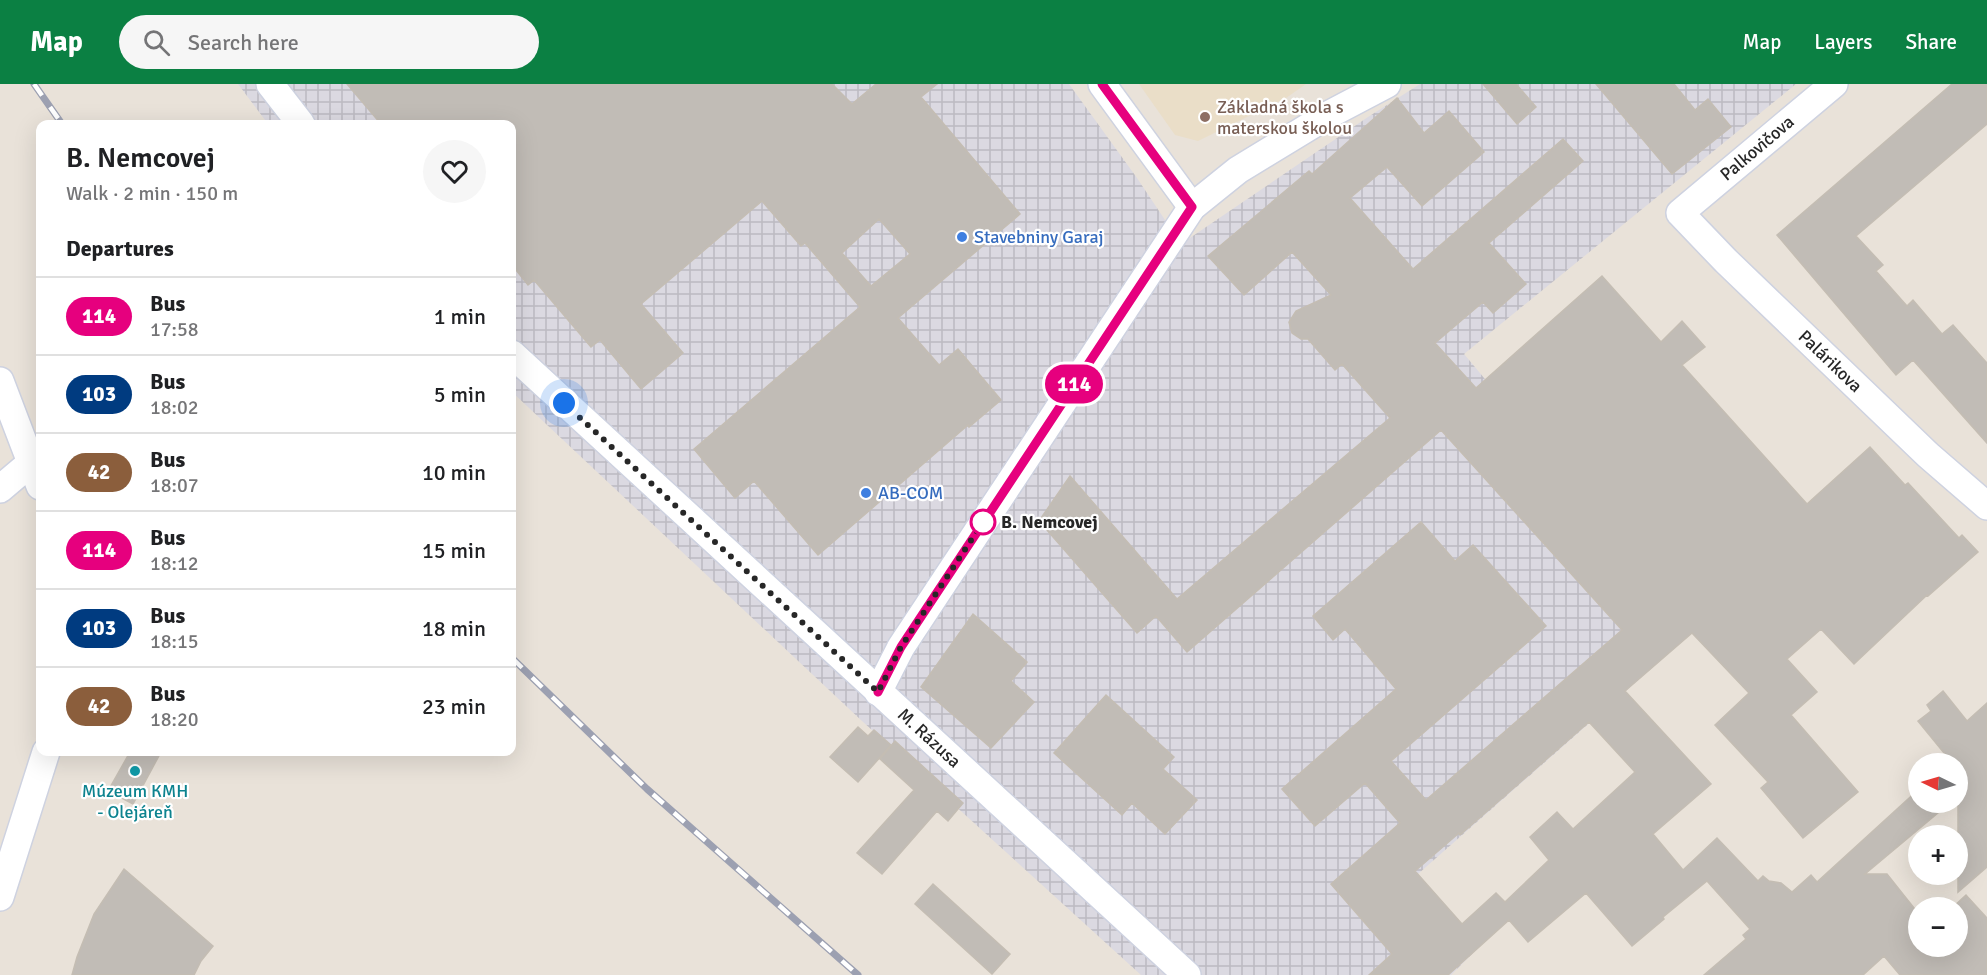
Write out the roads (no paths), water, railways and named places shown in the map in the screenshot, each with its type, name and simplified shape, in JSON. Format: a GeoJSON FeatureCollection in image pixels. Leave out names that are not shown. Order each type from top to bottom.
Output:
{"type":"FeatureCollection","features":[{"type":"Feature","properties":{"kind":"street"},"geometry":{"type":"LineString","coordinates":[[270,84],[298,120]]}},
{"type":"Feature","properties":{"kind":"street"},"geometry":{"type":"LineString","coordinates":[[1102,84],[1192,207]]}},
{"type":"Feature","properties":{"kind":"street"},"geometry":{"type":"LineString","coordinates":[[878,692],[901,647],[1192,207],[1238,170],[1330,114],[1387,84]]}},
{"type":"Feature","properties":{"kind":"street","name":"Palkovičova"},"geometry":{"type":"LineString","coordinates":[[1680,213],[1834,84]]}},
{"type":"Feature","properties":{"kind":"street","name":"Palárikova"},"geometry":{"type":"LineString","coordinates":[[1680,213],[1726,261],[1928,455],[1987,506]]}},
{"type":"Feature","properties":{"kind":"street","name":"M. Rázusa"},"geometry":{"type":"LineString","coordinates":[[516,358],[1187,975]]}},
{"type":"Feature","properties":{"kind":"street"},"geometry":{"type":"LineString","coordinates":[[0,381],[36,471]]}},
{"type":"Feature","properties":{"kind":"street"},"geometry":{"type":"LineString","coordinates":[[0,489],[36,473]]}},
{"type":"Feature","properties":{"kind":"street"},"geometry":{"type":"LineString","coordinates":[[0,897],[45,756]]}},
{"type":"Feature","properties":{"kind":"railway"},"geometry":{"type":"LineString","coordinates":[[34,84],[59,120]]}},
{"type":"Feature","properties":{"kind":"railway"},"geometry":{"type":"LineString","coordinates":[[516,662],[647,789],[858,975]]}},
{"type":"Feature","properties":{"kind":"place","name":"Základná škola s materskou školou"},"geometry":{"type":"Point","coordinates":[1205,117]}},
{"type":"Feature","properties":{"kind":"place","name":"Stavebniny Garaj"},"geometry":{"type":"Point","coordinates":[962,237]}},
{"type":"Feature","properties":{"kind":"place","name":"AB-COM"},"geometry":{"type":"Point","coordinates":[866,493]}},
{"type":"Feature","properties":{"kind":"place","name":"B. Nemcovej"},"geometry":{"type":"Point","coordinates":[983,522]}},
{"type":"Feature","properties":{"kind":"place","name":"Múzeum KMH - Olejáreň"},"geometry":{"type":"Point","coordinates":[135,771]}}]}
